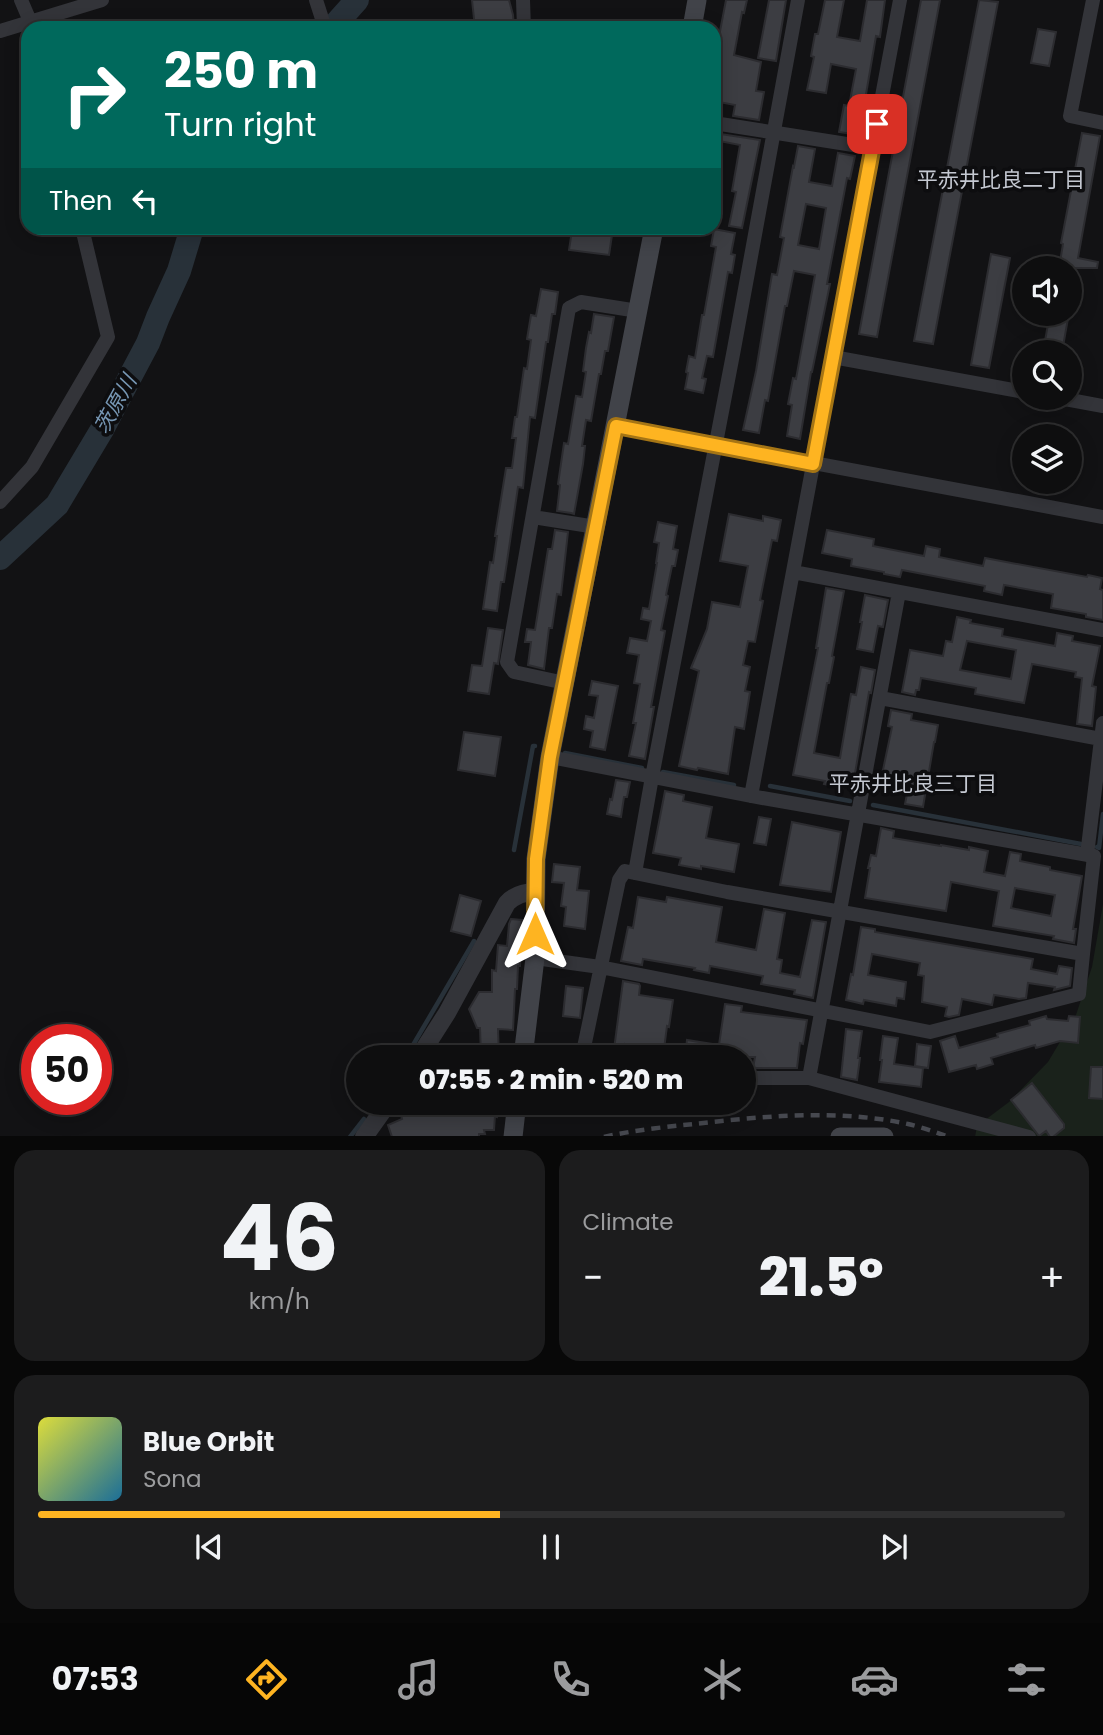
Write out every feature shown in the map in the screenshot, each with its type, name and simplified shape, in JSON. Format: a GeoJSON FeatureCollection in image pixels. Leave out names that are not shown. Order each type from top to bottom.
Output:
{"type":"FeatureCollection","features":[{"type":"Feature","properties":{"kind":"main road"},"geometry":{"type":"LineString","coordinates":[[693,21],[697,0]]}},
{"type":"Feature","properties":{"kind":"main road"},"geometry":{"type":"LineString","coordinates":[[524,1045],[535,958],[536,859],[550,757],[653,235]]}},
{"type":"Feature","properties":{"kind":"main road"},"geometry":{"type":"LineString","coordinates":[[513,1136],[515,1115]]}},
{"type":"Feature","properties":{"kind":"main road"},"geometry":{"type":"LineString","coordinates":[[840,1136],[884,1136]]}},
{"type":"Feature","properties":{"kind":"street"},"geometry":{"type":"LineString","coordinates":[[21,0],[30,21]]}},
{"type":"Feature","properties":{"kind":"street"},"geometry":{"type":"LineString","coordinates":[[43,21],[102,0]]}},
{"type":"Feature","properties":{"kind":"street"},"geometry":{"type":"LineString","coordinates":[[316,0],[323,21]]}},
{"type":"Feature","properties":{"kind":"street"},"geometry":{"type":"LineString","coordinates":[[523,0],[524,21]]}},
{"type":"Feature","properties":{"kind":"street"},"geometry":{"type":"LineString","coordinates":[[635,873],[798,0]]}},
{"type":"Feature","properties":{"kind":"street"},"geometry":{"type":"LineString","coordinates":[[751,796],[900,0]]}},
{"type":"Feature","properties":{"kind":"street"},"geometry":{"type":"LineString","coordinates":[[1093,0],[1070,116],[1103,123]]}},
{"type":"Feature","properties":{"kind":"street"},"geometry":{"type":"LineString","coordinates":[[0,31],[21,27]]}},
{"type":"Feature","properties":{"kind":"street"},"geometry":{"type":"LineString","coordinates":[[721,124],[872,148]]}},
{"type":"Feature","properties":{"kind":"street"},"geometry":{"type":"LineString","coordinates":[[0,502],[32,467],[108,337],[84,235]]}},
{"type":"Feature","properties":{"kind":"street"},"geometry":{"type":"LineString","coordinates":[[565,682],[514,672],[507,662],[569,308],[581,302],[638,311]]}},
{"type":"Feature","properties":{"kind":"street"},"geometry":{"type":"LineString","coordinates":[[833,357],[1012,390]]}},
{"type":"Feature","properties":{"kind":"street"},"geometry":{"type":"LineString","coordinates":[[1082,402],[1103,406]]}},
{"type":"Feature","properties":{"kind":"street"},"geometry":{"type":"LineString","coordinates":[[616,426],[1103,517]]}},
{"type":"Feature","properties":{"kind":"street"},"geometry":{"type":"LineString","coordinates":[[533,517],[596,527]]}},
{"type":"Feature","properties":{"kind":"street"},"geometry":{"type":"LineString","coordinates":[[793,572],[1103,630]]}},
{"type":"Feature","properties":{"kind":"street"},"geometry":{"type":"LineString","coordinates":[[809,1077],[899,592]]}},
{"type":"Feature","properties":{"kind":"street"},"geometry":{"type":"LineString","coordinates":[[880,698],[1101,739]]}},
{"type":"Feature","properties":{"kind":"street"},"geometry":{"type":"LineString","coordinates":[[1087,855],[1103,723]]}},
{"type":"Feature","properties":{"kind":"street"},"geometry":{"type":"LineString","coordinates":[[535,958],[600,967],[930,1032],[1079,994],[1094,856],[652,778],[550,757]]}},
{"type":"Feature","properties":{"kind":"street"},"geometry":{"type":"LineString","coordinates":[[584,1045],[618,880],[625,871],[840,913],[1083,954]]}},
{"type":"Feature","properties":{"kind":"street"},"geometry":{"type":"LineString","coordinates":[[427,1045],[507,903],[513,897],[535,892]]}},
{"type":"Feature","properties":{"kind":"street"},"geometry":{"type":"LineString","coordinates":[[756,1078],[809,1077],[1029,1136]]}},
{"type":"Feature","properties":{"kind":"street"},"geometry":{"type":"LineString","coordinates":[[364,1136],[379,1115]]}},
{"type":"Feature","properties":{"kind":"shaded area"},"geometry":{"type":"Polygon","coordinates":[[[1103,904],[1103,1136],[975,1136],[977,1126],[1009,1102],[1048,1062],[1076,1015],[1092,967],[1103,904]]]}},
{"type":"Feature","properties":{"kind":"building"},"geometry":{"type":"Polygon","coordinates":[[[472,0],[509,0],[513,21],[474,21],[472,0]]]}},
{"type":"Feature","properties":{"kind":"building"},"geometry":{"type":"Polygon","coordinates":[[[726,0],[747,0],[744,13],[742,12],[734,55],[761,62],[756,91],[764,92],[759,120],[733,116],[735,105],[721,102],[721,26],[726,0]]]}},
{"type":"Feature","properties":{"kind":"building"},"geometry":{"type":"Polygon","coordinates":[[[769,0],[786,0],[776,61],[758,58],[769,0]]]}},
{"type":"Feature","properties":{"kind":"building"},"geometry":{"type":"Polygon","coordinates":[[[825,0],[844,0],[837,37],[860,41],[867,0],[885,0],[859,135],[839,132],[844,105],[849,106],[856,69],[831,64],[826,93],[807,90],[814,57],[811,56],[815,34],[818,34],[825,0]]]}},
{"type":"Feature","properties":{"kind":"building"},"geometry":{"type":"Polygon","coordinates":[[[921,0],[940,0],[877,337],[859,334],[921,0]]]}},
{"type":"Feature","properties":{"kind":"building"},"geometry":{"type":"Polygon","coordinates":[[[979,0],[998,2],[933,344],[914,341],[979,0]]]}},
{"type":"Feature","properties":{"kind":"building"},"geometry":{"type":"Polygon","coordinates":[[[1038,29],[1056,32],[1049,66],[1031,63],[1038,29]]]}},
{"type":"Feature","properties":{"kind":"building"},"geometry":{"type":"Polygon","coordinates":[[[1082,133],[1100,136],[1078,256],[1061,256],[1061,243],[1082,133]]]}},
{"type":"Feature","properties":{"kind":"building"},"geometry":{"type":"Polygon","coordinates":[[[721,134],[760,140],[742,228],[729,226],[736,192],[732,191],[740,145],[721,141],[721,134]]]}},
{"type":"Feature","properties":{"kind":"building"},"geometry":{"type":"Polygon","coordinates":[[[798,146],[815,149],[809,182],[832,186],[838,153],[855,156],[850,179],[847,178],[800,439],[787,436],[792,405],[788,404],[793,378],[796,379],[815,275],[794,271],[759,433],[743,430],[772,274],[777,275],[784,238],[780,237],[798,146]],[[806,204],[798,245],[819,249],[826,208],[806,204]]]}},
{"type":"Feature","properties":{"kind":"building"},"geometry":{"type":"Polygon","coordinates":[[[721,230],[735,233],[731,254],[735,255],[732,273],[728,272],[713,357],[707,356],[702,378],[706,379],[703,393],[685,389],[689,356],[695,358],[704,315],[716,247],[711,246],[713,235],[721,235],[721,230]]]}},
{"type":"Feature","properties":{"kind":"building"},"geometry":{"type":"Polygon","coordinates":[[[571,235],[612,235],[609,255],[569,250],[571,235]]]}},
{"type":"Feature","properties":{"kind":"building"},"geometry":{"type":"Polygon","coordinates":[[[991,254],[1010,258],[989,368],[971,365],[991,254]]]}},
{"type":"Feature","properties":{"kind":"building"},"geometry":{"type":"Polygon","coordinates":[[[1082,259],[1098,262],[1097,268],[1082,268],[1082,259]]]}},
{"type":"Feature","properties":{"kind":"building"},"geometry":{"type":"Polygon","coordinates":[[[541,289],[558,292],[555,314],[552,314],[546,342],[535,418],[530,417],[523,488],[518,487],[497,611],[483,609],[490,562],[493,563],[506,468],[512,468],[516,438],[512,438],[524,368],[527,369],[531,340],[527,339],[531,315],[536,316],[541,289]]]}},
{"type":"Feature","properties":{"kind":"building"},"geometry":{"type":"Polygon","coordinates":[[[594,314],[614,317],[608,351],[605,351],[599,374],[591,421],[586,420],[582,446],[585,446],[583,464],[574,514],[557,511],[558,484],[564,443],[568,444],[576,396],[582,397],[586,348],[594,314]]]}},
{"type":"Feature","properties":{"kind":"building"},"geometry":{"type":"Polygon","coordinates":[[[1048,326],[1067,326],[1064,340],[1045,340],[1048,326]]]}},
{"type":"Feature","properties":{"kind":"building"},"geometry":{"type":"Polygon","coordinates":[[[729,514],[763,521],[763,516],[781,520],[777,541],[772,540],[755,642],[748,641],[743,665],[750,667],[745,691],[750,692],[744,729],[735,727],[728,774],[679,766],[699,671],[691,668],[707,629],[712,602],[740,607],[748,566],[720,561],[729,514]]]}},
{"type":"Feature","properties":{"kind":"building"},"geometry":{"type":"Polygon","coordinates":[[[658,522],[677,526],[673,549],[678,550],[666,595],[668,596],[661,630],[665,631],[645,759],[629,756],[640,684],[634,683],[639,655],[627,653],[630,638],[647,641],[651,621],[641,619],[643,608],[649,609],[657,563],[659,543],[654,542],[658,522]]]}},
{"type":"Feature","properties":{"kind":"building"},"geometry":{"type":"Polygon","coordinates":[[[555,530],[568,532],[561,595],[557,594],[552,628],[549,628],[544,669],[528,665],[531,642],[525,642],[527,629],[535,630],[548,549],[552,549],[555,530]]]}},
{"type":"Feature","properties":{"kind":"building"},"geometry":{"type":"Polygon","coordinates":[[[827,530],[874,539],[873,546],[924,556],[926,546],[940,549],[939,557],[983,566],[985,558],[1102,578],[1100,589],[1103,590],[1103,620],[1051,608],[1053,594],[1004,585],[1002,595],[984,591],[985,586],[902,570],[900,577],[851,566],[852,559],[822,553],[827,530]]]}},
{"type":"Feature","properties":{"kind":"building"},"geometry":{"type":"Polygon","coordinates":[[[826,588],[844,591],[832,656],[834,657],[814,753],[840,758],[851,694],[856,695],[861,667],[875,670],[853,785],[844,783],[843,788],[824,784],[825,781],[793,775],[818,648],[826,588]]]}},
{"type":"Feature","properties":{"kind":"building"},"geometry":{"type":"Polygon","coordinates":[[[865,595],[888,600],[883,627],[878,626],[873,652],[857,649],[865,595]]]}},
{"type":"Feature","properties":{"kind":"building"},"geometry":{"type":"Polygon","coordinates":[[[957,617],[971,620],[970,623],[1003,629],[1002,636],[1055,646],[1057,633],[1073,636],[1072,641],[1100,646],[1092,686],[1096,687],[1092,726],[1077,724],[1082,678],[1075,677],[1076,672],[1032,664],[1024,703],[975,694],[976,688],[921,678],[919,690],[916,690],[915,695],[902,692],[910,650],[943,656],[946,641],[952,642],[957,617]],[[967,641],[960,670],[1011,679],[1016,650],[967,641]]]}},
{"type":"Feature","properties":{"kind":"building"},"geometry":{"type":"Polygon","coordinates":[[[488,628],[503,630],[498,664],[494,663],[489,694],[468,691],[472,665],[482,666],[488,628]]]}},
{"type":"Feature","properties":{"kind":"building"},"geometry":{"type":"Polygon","coordinates":[[[592,681],[618,686],[605,750],[590,747],[593,731],[584,729],[586,716],[594,718],[598,696],[589,695],[592,681]]]}},
{"type":"Feature","properties":{"kind":"building"},"geometry":{"type":"Polygon","coordinates":[[[891,710],[912,714],[911,720],[938,725],[923,807],[905,804],[907,794],[879,789],[892,727],[888,726],[891,710]]]}},
{"type":"Feature","properties":{"kind":"building"},"geometry":{"type":"Polygon","coordinates":[[[464,732],[501,737],[495,776],[458,770],[464,732]]]}},
{"type":"Feature","properties":{"kind":"building"},"geometry":{"type":"Polygon","coordinates":[[[616,780],[630,782],[621,817],[607,814],[616,780]]]}},
{"type":"Feature","properties":{"kind":"building"},"geometry":{"type":"Polygon","coordinates":[[[665,791],[684,795],[683,801],[712,807],[706,838],[739,844],[734,872],[679,865],[681,858],[653,853],[665,791]]]}},
{"type":"Feature","properties":{"kind":"building"},"geometry":{"type":"Polygon","coordinates":[[[759,817],[771,819],[766,845],[754,843],[759,817]]]}},
{"type":"Feature","properties":{"kind":"building"},"geometry":{"type":"Polygon","coordinates":[[[792,822],[841,832],[831,892],[780,885],[792,822]]]}},
{"type":"Feature","properties":{"kind":"building"},"geometry":{"type":"Polygon","coordinates":[[[881,828],[894,831],[893,838],[988,851],[984,872],[1005,876],[1010,852],[1021,854],[1020,861],[1082,876],[1073,929],[1076,929],[1074,943],[1053,939],[1054,936],[993,926],[999,891],[951,882],[946,911],[865,898],[871,855],[876,856],[881,828]],[[1015,888],[1011,908],[1051,916],[1055,895],[1015,888]]]}},
{"type":"Feature","properties":{"kind":"building"},"geometry":{"type":"Polygon","coordinates":[[[554,864],[580,867],[577,890],[589,891],[585,929],[564,926],[566,907],[561,906],[564,883],[552,882],[554,864]]]}},
{"type":"Feature","properties":{"kind":"building"},"geometry":{"type":"Polygon","coordinates":[[[460,895],[481,901],[471,936],[451,931],[460,895]]]}},
{"type":"Feature","properties":{"kind":"building"},"geometry":{"type":"Polygon","coordinates":[[[638,897],[666,902],[667,897],[722,907],[716,942],[756,950],[764,909],[785,913],[777,959],[782,960],[780,973],[800,977],[812,920],[826,922],[813,998],[794,994],[795,990],[761,984],[763,976],[710,966],[709,973],[643,959],[642,965],[621,961],[628,927],[633,928],[638,897]]]}},
{"type":"Feature","properties":{"kind":"building"},"geometry":{"type":"Polygon","coordinates":[[[511,919],[522,920],[513,1030],[498,1029],[499,1045],[481,1045],[480,1028],[477,1028],[469,1009],[479,992],[492,992],[492,970],[496,971],[498,945],[507,946],[511,919]]]}},
{"type":"Feature","properties":{"kind":"building"},"geometry":{"type":"Polygon","coordinates":[[[861,927],[875,929],[875,932],[1033,959],[1031,969],[1057,974],[1059,966],[1072,968],[1070,986],[1054,990],[1055,987],[1028,983],[1026,998],[994,995],[992,1005],[962,999],[959,1015],[949,1017],[945,1016],[947,1007],[922,1002],[924,976],[918,975],[920,963],[872,954],[868,975],[906,982],[904,999],[897,998],[896,1006],[864,1000],[863,1004],[846,1000],[861,927]]]}},
{"type":"Feature","properties":{"kind":"building"},"geometry":{"type":"Polygon","coordinates":[[[623,981],[639,984],[639,995],[673,1000],[665,1045],[615,1045],[623,981]]]}},
{"type":"Feature","properties":{"kind":"building"},"geometry":{"type":"Polygon","coordinates":[[[566,986],[583,988],[580,1018],[563,1016],[566,986]]]}},
{"type":"Feature","properties":{"kind":"building"},"geometry":{"type":"Polygon","coordinates":[[[725,1004],[742,1006],[741,1012],[807,1020],[803,1044],[800,1043],[797,1068],[756,1068],[756,1045],[719,1045],[725,1004]]]}},
{"type":"Feature","properties":{"kind":"building"},"geometry":{"type":"Polygon","coordinates":[[[1046,1016],[1047,1019],[1068,1021],[1069,1016],[1080,1017],[1078,1043],[1060,1041],[1036,1048],[1035,1045],[991,1058],[993,1064],[949,1072],[940,1041],[955,1036],[959,1048],[998,1037],[997,1034],[1030,1025],[1029,1021],[1046,1016]]]}},
{"type":"Feature","properties":{"kind":"building"},"geometry":{"type":"Polygon","coordinates":[[[846,1029],[862,1031],[857,1080],[841,1077],[846,1029]]]}},
{"type":"Feature","properties":{"kind":"building"},"geometry":{"type":"Polygon","coordinates":[[[883,1036],[898,1038],[894,1064],[923,1068],[921,1087],[879,1082],[883,1036]]]}},
{"type":"Feature","properties":{"kind":"building"},"geometry":{"type":"Polygon","coordinates":[[[687,1040],[719,1045],[686,1045],[687,1040]]]}},
{"type":"Feature","properties":{"kind":"building"},"geometry":{"type":"Polygon","coordinates":[[[917,1044],[931,1046],[928,1068],[915,1066],[917,1044]]]}},
{"type":"Feature","properties":{"kind":"building"},"geometry":{"type":"Polygon","coordinates":[[[1091,1067],[1103,1067],[1103,1099],[1089,1098],[1091,1067]]]}},
{"type":"Feature","properties":{"kind":"building"},"geometry":{"type":"Polygon","coordinates":[[[1032,1083],[1064,1124],[1064,1128],[1054,1136],[1049,1136],[1046,1131],[1039,1136],[1011,1100],[1032,1083]]]}},
{"type":"Feature","properties":{"kind":"building"},"geometry":{"type":"Polygon","coordinates":[[[401,1115],[497,1115],[494,1130],[484,1130],[485,1134],[479,1136],[392,1136],[388,1125],[402,1119],[401,1115]]]}},
{"type":"Feature","properties":{"kind":"waterway","name":"茨原川"},"geometry":{"type":"LineString","coordinates":[[338,21],[357,0]]}},
{"type":"Feature","properties":{"kind":"waterway","name":"茨原川"},"geometry":{"type":"LineString","coordinates":[[0,558],[57,505],[103,428],[148,343],[179,271],[190,235]]}},
{"type":"Feature","properties":{"kind":"waterway"},"geometry":{"type":"LineString","coordinates":[[514,850],[535,746]]}},
{"type":"Feature","properties":{"kind":"waterway"},"geometry":{"type":"LineString","coordinates":[[565,753],[642,768]]}},
{"type":"Feature","properties":{"kind":"waterway"},"geometry":{"type":"LineString","coordinates":[[663,772],[734,785]]}},
{"type":"Feature","properties":{"kind":"waterway"},"geometry":{"type":"LineString","coordinates":[[770,786],[850,801]]}},
{"type":"Feature","properties":{"kind":"waterway"},"geometry":{"type":"LineString","coordinates":[[873,805],[1081,844]]}},
{"type":"Feature","properties":{"kind":"waterway"},"geometry":{"type":"LineString","coordinates":[[1097,847],[1099,848],[1103,814]]}},
{"type":"Feature","properties":{"kind":"waterway"},"geometry":{"type":"LineString","coordinates":[[413,1045],[474,941]]}},
{"type":"Feature","properties":{"kind":"waterway"},"geometry":{"type":"LineString","coordinates":[[351,1136],[364,1119]]}},
{"type":"Feature","properties":{"kind":"railway"},"geometry":{"type":"LineString","coordinates":[[609,1136],[720,1121],[801,1115],[882,1119],[946,1136]]}},
{"type":"Feature","properties":{"kind":"district","name":"平赤井比良二丁目"},"geometry":{"type":"Point","coordinates":[1001,179]}},
{"type":"Feature","properties":{"kind":"district","name":"平赤井比良三丁目"},"geometry":{"type":"Point","coordinates":[913,783]}},
{"type":"Feature","properties":{"kind":"route"},"geometry":{"type":"LineString","coordinates":[[535,934],[536,859],[550,757],[616,426],[813,464],[877,124]]}}]}
